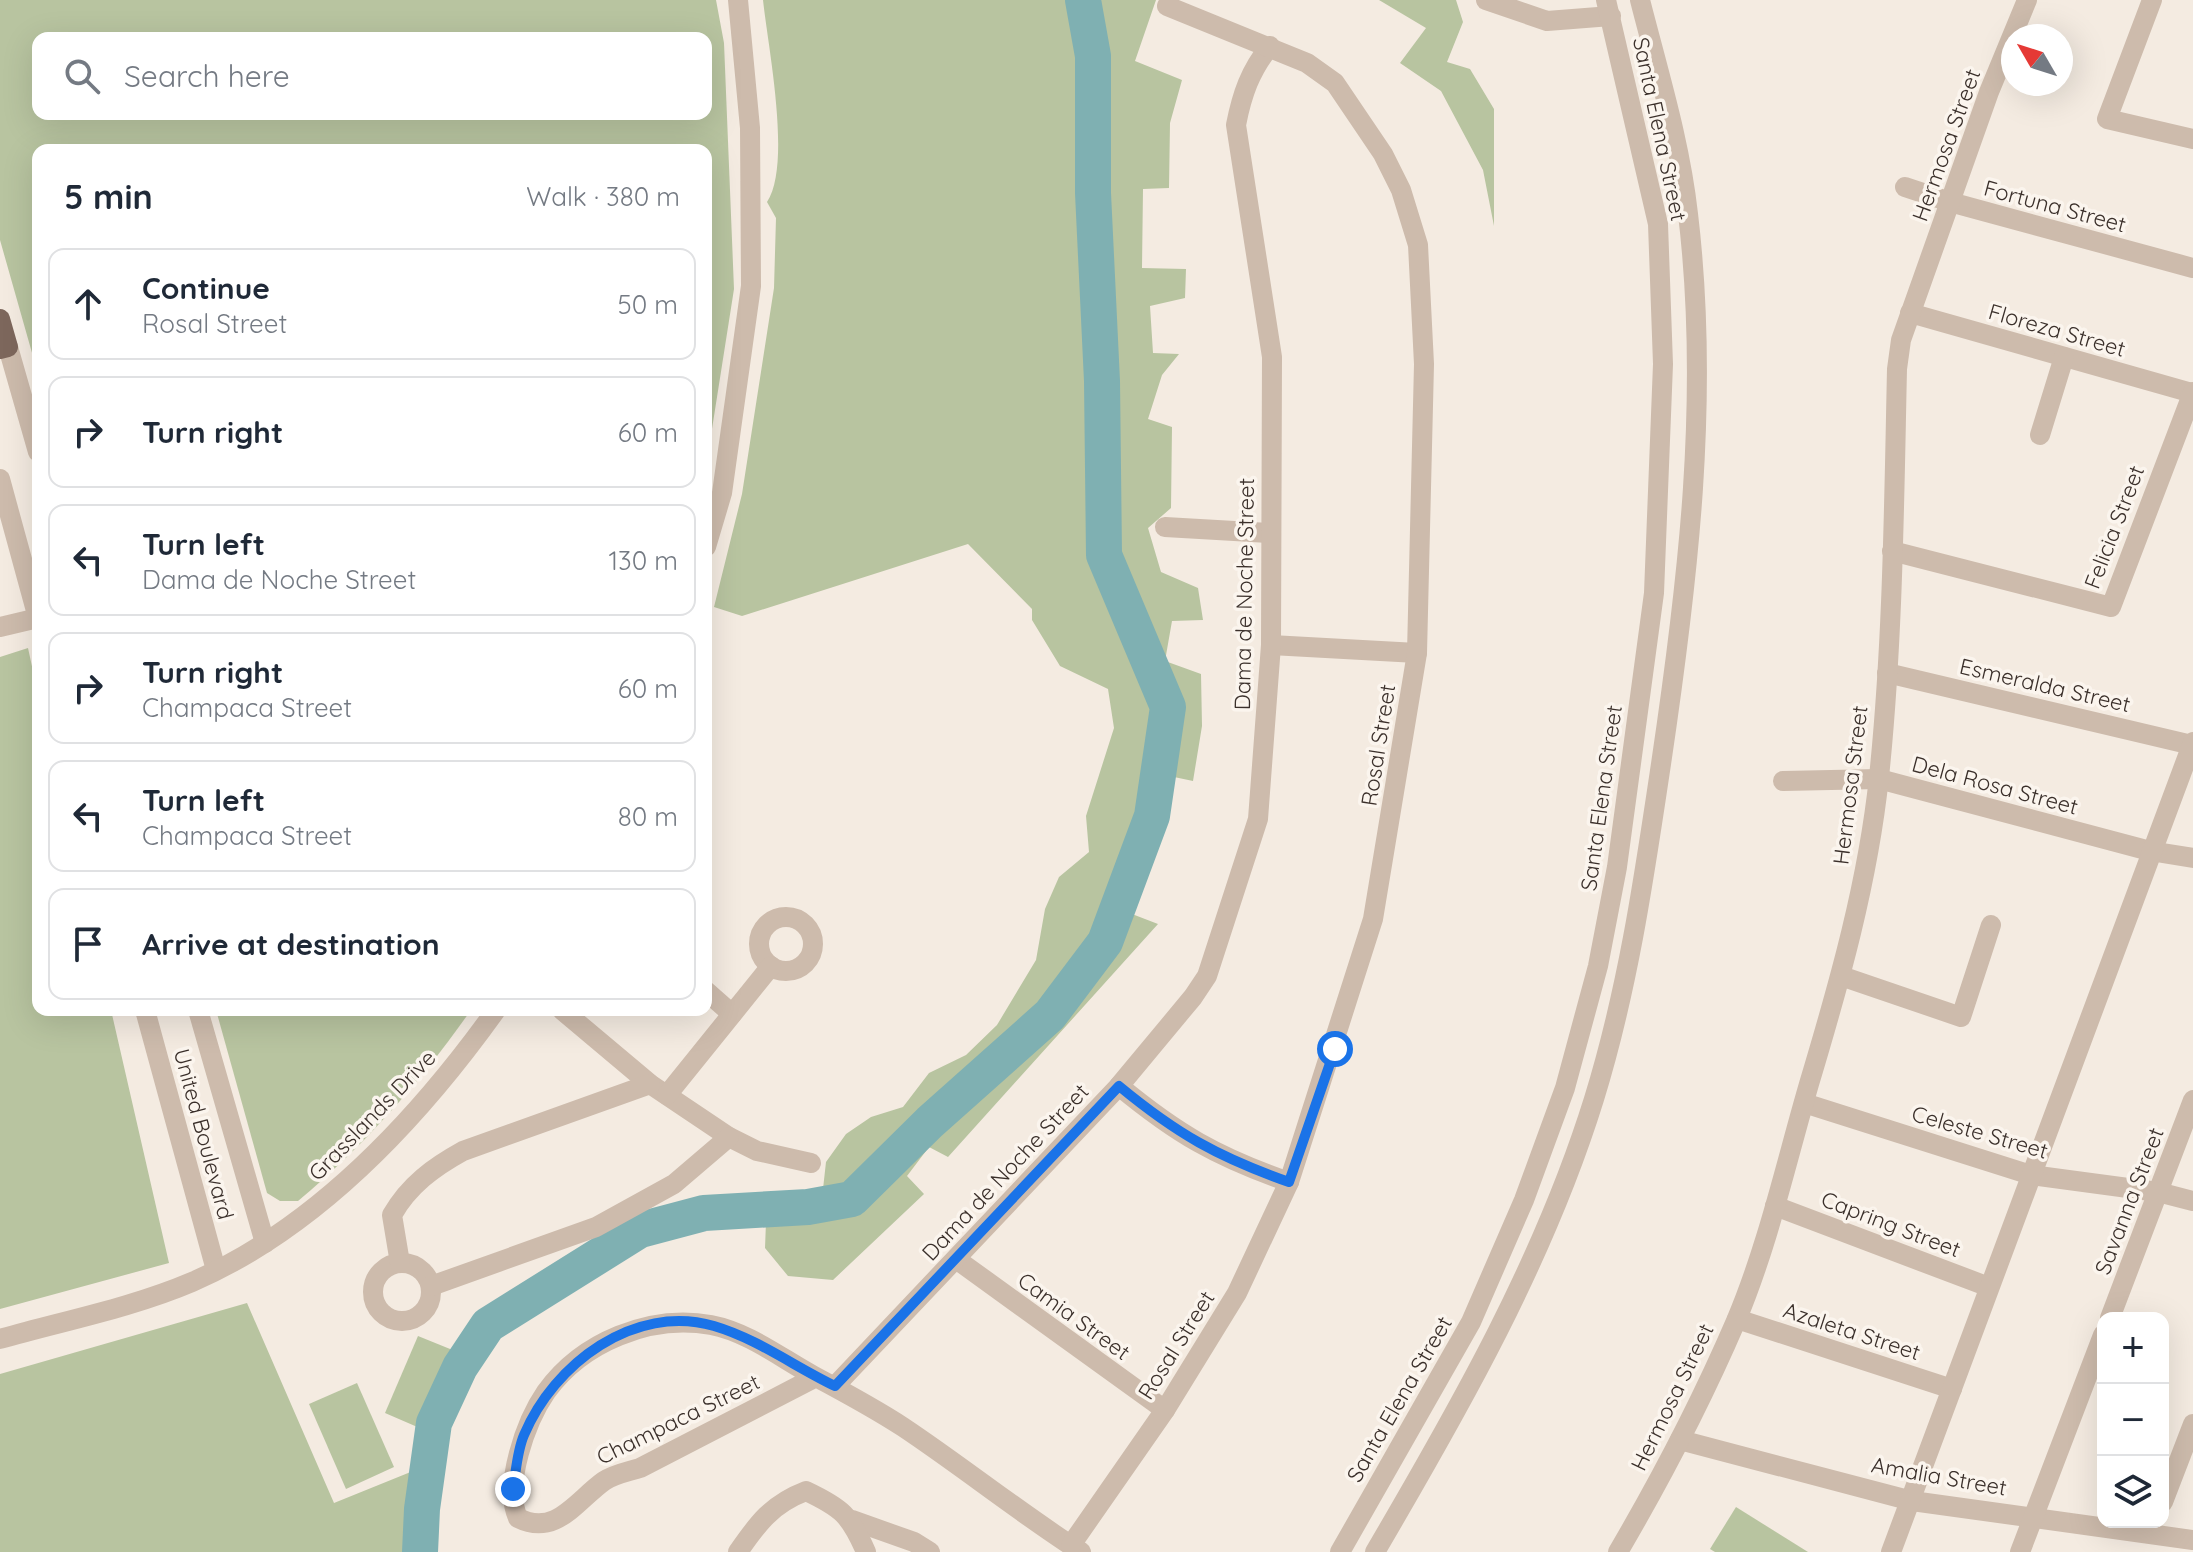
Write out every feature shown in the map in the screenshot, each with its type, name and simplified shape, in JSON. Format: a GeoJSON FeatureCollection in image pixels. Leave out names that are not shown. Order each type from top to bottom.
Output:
{"type":"FeatureCollection","features":[{"type":"Feature","properties":{"kind":"main road"},"geometry":{"type":"LineString","coordinates":[[0,319],[4,348]]}},
{"type":"Feature","properties":{"kind":"street"},"geometry":{"type":"LineString","coordinates":[[712,527],[722,493],[751,286],[750,128],[738,0]]}},
{"type":"Feature","properties":{"kind":"street"},"geometry":{"type":"LineString","coordinates":[[1486,0],[1547,21],[1608,8]]}},
{"type":"Feature","properties":{"kind":"street","name":"Santa Elena Street"},"geometry":{"type":"LineString","coordinates":[[1375,1552],[1497,1339],[1546,1225],[1593,1101],[1632,953],[1686,598],[1700,370],[1688,213],[1673,125],[1640,0]]}},
{"type":"Feature","properties":{"kind":"street","name":"Hermosa Street"},"geometry":{"type":"LineString","coordinates":[[1618,1552],[1680,1440],[1737,1319],[1775,1206],[1841,976],[1865,871],[1879,779],[1887,673],[1897,369],[1910,313],[2027,0]]}},
{"type":"Feature","properties":{"kind":"street"},"geometry":{"type":"LineString","coordinates":[[2152,0],[2107,119],[2193,139]]}},
{"type":"Feature","properties":{"kind":"street","name":"Rosal Street"},"geometry":{"type":"LineString","coordinates":[[1076,1549],[1237,1293],[1289,1182],[1335,1049],[1373,919],[1417,653],[1424,364],[1418,245],[1401,190],[1335,83],[1307,63],[1270,46],[1167,6]]}},
{"type":"Feature","properties":{"kind":"street","name":"Santa Elena Street"},"geometry":{"type":"LineString","coordinates":[[1340,1552],[1471,1322],[1524,1200],[1565,1088],[1598,966],[1617,867],[1654,593],[1663,364],[1658,224],[1608,8]]}},
{"type":"Feature","properties":{"kind":"street","name":"Dama de Noche Street"},"geometry":{"type":"LineString","coordinates":[[835,1386],[1119,1086],[1177,1018],[1207,976],[1258,819],[1271,645],[1272,357],[1236,125],[1243,93],[1254,66],[1270,46]]}},
{"type":"Feature","properties":{"kind":"street","name":"Fortuna Street"},"geometry":{"type":"LineString","coordinates":[[1905,187],[2193,268]]}},
{"type":"Feature","properties":{"kind":"street","name":"Floreza Street"},"geometry":{"type":"LineString","coordinates":[[1910,313],[2192,392]]}},
{"type":"Feature","properties":{"kind":"street"},"geometry":{"type":"LineString","coordinates":[[4,348],[32,434]]}},
{"type":"Feature","properties":{"kind":"street"},"geometry":{"type":"LineString","coordinates":[[2040,435],[2064,357]]}},
{"type":"Feature","properties":{"kind":"street","name":"Felicia Street"},"geometry":{"type":"LineString","coordinates":[[1892,551],[2111,607],[2192,392]]}},
{"type":"Feature","properties":{"kind":"street"},"geometry":{"type":"LineString","coordinates":[[0,479],[32,596]]}},
{"type":"Feature","properties":{"kind":"street"},"geometry":{"type":"LineString","coordinates":[[1165,527],[1269,533]]}},
{"type":"Feature","properties":{"kind":"street"},"geometry":{"type":"LineString","coordinates":[[0,627],[32,619]]}},
{"type":"Feature","properties":{"kind":"street"},"geometry":{"type":"LineString","coordinates":[[1271,645],[1417,653]]}},
{"type":"Feature","properties":{"kind":"street","name":"Esmeralda Street"},"geometry":{"type":"LineString","coordinates":[[1887,673],[2192,743]]}},
{"type":"Feature","properties":{"kind":"street"},"geometry":{"type":"LineString","coordinates":[[1891,1552],[2192,743]]}},
{"type":"Feature","properties":{"kind":"street","name":"Dela Rosa Street"},"geometry":{"type":"LineString","coordinates":[[1783,781],[1879,779],[2150,851],[2193,858]]}},
{"type":"Feature","properties":{"kind":"street"},"geometry":{"type":"LineString","coordinates":[[1841,976],[1961,1017],[1991,925]]}},
{"type":"Feature","properties":{"kind":"street"},"geometry":{"type":"LineString","coordinates":[[400,1263],[392,1215],[403,1195],[444,1162],[463,1151],[659,1090],[732,1014],[771,966]]}},
{"type":"Feature","properties":{"kind":"street"},"geometry":{"type":"LineString","coordinates":[[712,996],[732,1014]]}},
{"type":"Feature","properties":{"kind":"street","name":"United Boulevard"},"geometry":{"type":"LineString","coordinates":[[147,1016],[216,1270]]}},
{"type":"Feature","properties":{"kind":"street","name":"United Boulevard"},"geometry":{"type":"LineString","coordinates":[[200,1016],[265,1243]]}},
{"type":"Feature","properties":{"kind":"street","name":"Grasslands Drive"},"geometry":{"type":"LineString","coordinates":[[0,1339],[160,1293],[216,1270],[265,1243],[313,1209],[371,1157],[423,1102],[491,1016]]}},
{"type":"Feature","properties":{"kind":"street"},"geometry":{"type":"LineString","coordinates":[[569,1016],[659,1090],[729,1137],[757,1151],[811,1163]]}},
{"type":"Feature","properties":{"kind":"street"},"geometry":{"type":"LineString","coordinates":[[1119,1086],[1193,1142],[1234,1163],[1289,1182]]}},
{"type":"Feature","properties":{"kind":"street","name":"Savanna Street"},"geometry":{"type":"LineString","coordinates":[[2112,1312],[2193,1100]]}},
{"type":"Feature","properties":{"kind":"street","name":"Celeste Street"},"geometry":{"type":"LineString","coordinates":[[1804,1103],[2031,1175],[2158,1192],[2193,1201]]}},
{"type":"Feature","properties":{"kind":"street"},"geometry":{"type":"LineString","coordinates":[[431,1286],[596,1227],[674,1184],[729,1137]]}},
{"type":"Feature","properties":{"kind":"street","name":"Capring Street"},"geometry":{"type":"LineString","coordinates":[[1775,1206],[1989,1287]]}},
{"type":"Feature","properties":{"kind":"street","name":"Camia Street"},"geometry":{"type":"LineString","coordinates":[[956,1259],[1165,1410]]}},
{"type":"Feature","properties":{"kind":"street"},"geometry":{"type":"LineString","coordinates":[[400,1263],[414,1265],[425,1273],[431,1286],[431,1300],[423,1313],[411,1320],[397,1322],[384,1316],[375,1305],[372,1291],[377,1277],[386,1267],[400,1263]]}},
{"type":"Feature","properties":{"kind":"street","name":"Azaleta Street"},"geometry":{"type":"LineString","coordinates":[[1737,1319],[1952,1389]]}},
{"type":"Feature","properties":{"kind":"street","name":"Champaca Street"},"geometry":{"type":"LineString","coordinates":[[664,1321],[713,1326],[762,1345],[816,1377],[640,1468],[614,1475],[562,1519],[529,1524],[518,1518],[512,1506],[523,1438],[546,1392],[578,1359],[617,1336],[664,1321]]}},
{"type":"Feature","properties":{"kind":"street"},"geometry":{"type":"LineString","coordinates":[[2020,1552],[2097,1351]]}},
{"type":"Feature","properties":{"kind":"street"},"geometry":{"type":"LineString","coordinates":[[816,1377],[902,1426],[1076,1549]]}},
{"type":"Feature","properties":{"kind":"street"},"geometry":{"type":"LineString","coordinates":[[2169,1486],[2193,1424]]}},
{"type":"Feature","properties":{"kind":"street","name":"Amalia Street"},"geometry":{"type":"LineString","coordinates":[[1680,1440],[1912,1501],[2097,1523]]}},
{"type":"Feature","properties":{"kind":"street"},"geometry":{"type":"LineString","coordinates":[[738,1552],[764,1514],[786,1499],[806,1491],[828,1501],[852,1520],[914,1542],[930,1552]]}},
{"type":"Feature","properties":{"kind":"street"},"geometry":{"type":"LineString","coordinates":[[852,1520],[866,1552]]}},
{"type":"Feature","properties":{"kind":"street","name":"Amalia Street"},"geometry":{"type":"LineString","coordinates":[[2153,1528],[2193,1540]]}},
{"type":"Feature","properties":{"kind":"green space"},"geometry":{"type":"Polygon","coordinates":[[[0,0],[716,0],[724,43],[734,289],[712,429],[712,144],[32,144],[32,353],[0,240],[0,0]]]}},
{"type":"Feature","properties":{"kind":"green space"},"geometry":{"type":"Polygon","coordinates":[[[763,0],[1156,0],[1135,61],[1182,80],[1170,123],[1169,188],[1143,189],[1142,268],[1186,269],[1185,298],[1150,306],[1153,353],[1179,354],[1162,375],[1148,419],[1172,427],[1171,508],[1148,528],[1161,572],[1198,588],[1203,620],[1172,621],[1165,661],[1201,674],[1202,726],[1193,781],[1174,777],[1164,821],[1132,914],[1158,924],[948,1157],[929,1147],[907,1176],[924,1194],[833,1280],[788,1276],[765,1248],[766,1222],[823,1189],[826,1162],[846,1134],[871,1117],[903,1107],[929,1073],[966,1055],[997,1025],[1036,960],[1045,909],[1059,877],[1089,852],[1086,816],[1114,728],[1108,689],[1060,666],[1032,620],[1032,609],[968,544],[742,616],[714,607],[742,494],[774,288],[776,218],[767,202],[778,161],[778,134],[763,0]]]}},
{"type":"Feature","properties":{"kind":"green space"},"geometry":{"type":"Polygon","coordinates":[[[1379,0],[1456,0],[1463,22],[1447,62],[1470,69],[1494,109],[1494,226],[1483,170],[1441,91],[1400,63],[1426,28],[1379,0]]]}},
{"type":"Feature","properties":{"kind":"green space"},"geometry":{"type":"Polygon","coordinates":[[[28,648],[32,666],[32,1016],[112,1016],[169,1263],[0,1309],[0,657],[28,648]]]}},
{"type":"Feature","properties":{"kind":"green space"},"geometry":{"type":"Polygon","coordinates":[[[218,1016],[466,1016],[412,1087],[369,1135],[298,1201],[280,1201],[267,1193],[218,1016]]]}},
{"type":"Feature","properties":{"kind":"green space"},"geometry":{"type":"Polygon","coordinates":[[[247,1303],[334,1503],[418,1469],[410,1552],[0,1552],[0,1374],[247,1303]]]}},
{"type":"Feature","properties":{"kind":"green space"},"geometry":{"type":"Polygon","coordinates":[[[418,1336],[455,1351],[422,1429],[385,1413],[418,1336]]]}},
{"type":"Feature","properties":{"kind":"green space"},"geometry":{"type":"Polygon","coordinates":[[[357,1383],[394,1467],[346,1489],[309,1404],[357,1383]]]}},
{"type":"Feature","properties":{"kind":"green space"},"geometry":{"type":"Polygon","coordinates":[[[1736,1507],[1808,1552],[1715,1552],[1710,1549],[1736,1507]]]}},
{"type":"Feature","properties":{"kind":"waterway"},"geometry":{"type":"LineString","coordinates":[[420,1552],[422,1509],[434,1423],[460,1367],[488,1325],[640,1230],[704,1213],[808,1207],[852,1199],[930,1122],[1050,1015],[1105,942],[1152,816],[1168,707],[1104,555],[1102,381],[1093,193],[1093,56],[1083,0]]}},
{"type":"Feature","properties":{"kind":"route"},"geometry":{"type":"LineString","coordinates":[[513,1489],[523,1438],[546,1392],[578,1359],[617,1336],[664,1321],[713,1326],[762,1345],[835,1386],[1119,1086],[1193,1142],[1234,1163],[1289,1182],[1335,1049]]}}]}
